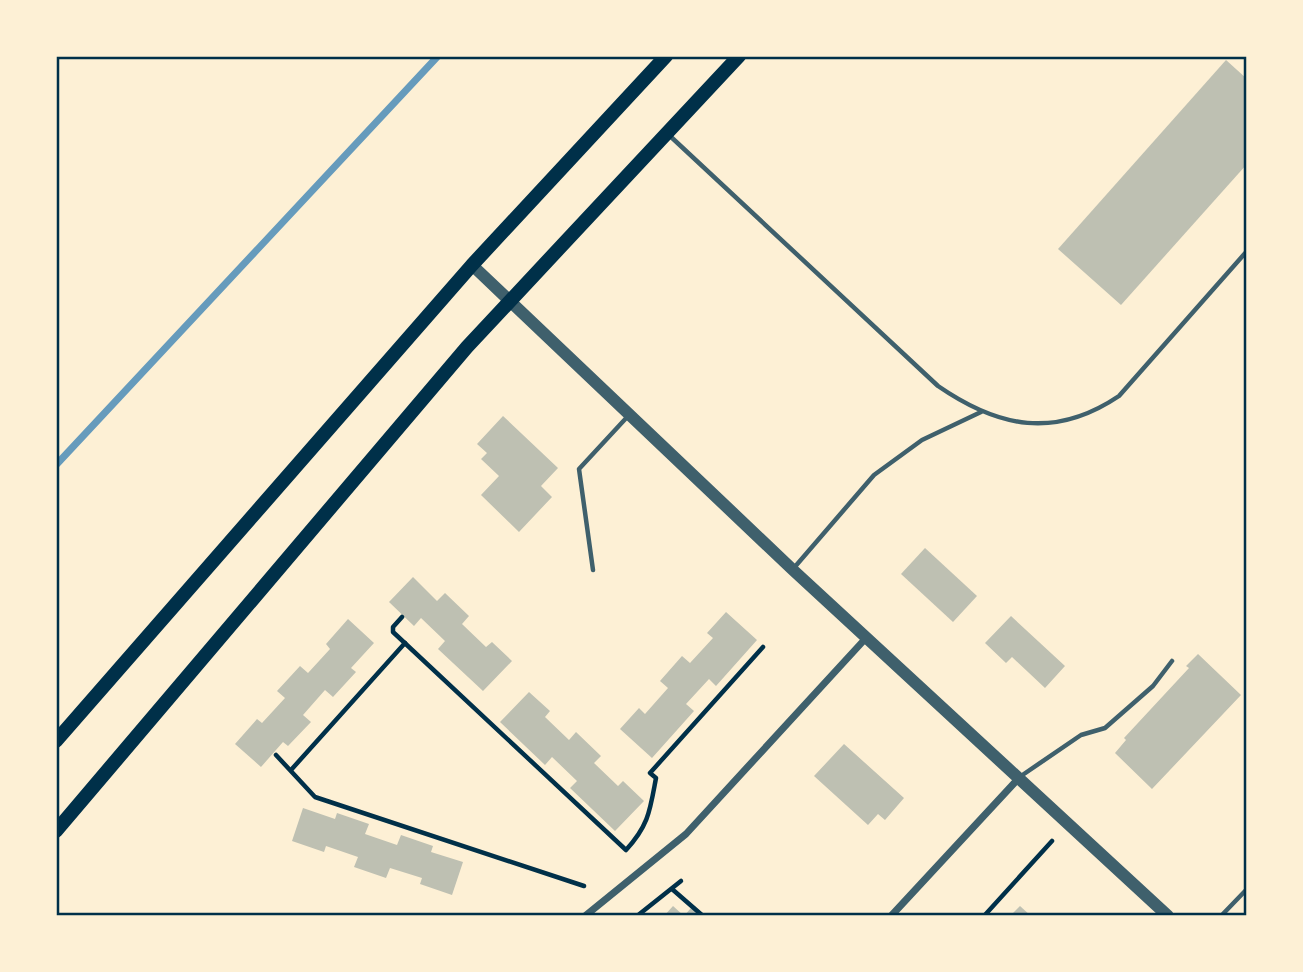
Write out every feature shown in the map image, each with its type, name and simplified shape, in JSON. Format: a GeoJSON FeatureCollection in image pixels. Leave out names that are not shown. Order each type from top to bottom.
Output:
{"type":"FeatureCollection","features":[{"type":"Feature","properties":{"kind":"main road"},"geometry":{"type":"LineString","coordinates":[[56,741],[472,265],[666,56]]}},
{"type":"Feature","properties":{"kind":"main road"},"geometry":{"type":"LineString","coordinates":[[56,831],[289,554],[509,300],[739,56]]}},
{"type":"Feature","properties":{"kind":"street"},"geometry":{"type":"LineString","coordinates":[[472,265],[793,570],[1168,916]]}},
{"type":"Feature","properties":{"kind":"street"},"geometry":{"type":"LineString","coordinates":[[585,916],[686,834],[866,638]]}},
{"type":"Feature","properties":{"kind":"street"},"geometry":{"type":"LineString","coordinates":[[891,916],[1018,779]]}},
{"type":"Feature","properties":{"kind":"lane"},"geometry":{"type":"LineString","coordinates":[[667,133],[938,386],[981,412],[1013,423],[1072,419],[1099,410],[1119,396],[1247,251]]}},
{"type":"Feature","properties":{"kind":"lane"},"geometry":{"type":"LineString","coordinates":[[793,570],[874,475],[922,440],[981,412]]}},
{"type":"Feature","properties":{"kind":"lane"},"geometry":{"type":"LineString","coordinates":[[593,570],[579,469],[629,415]]}},
{"type":"Feature","properties":{"kind":"lane"},"geometry":{"type":"LineString","coordinates":[[1018,779],[1081,735],[1105,728],[1153,686],[1172,661]]}},
{"type":"Feature","properties":{"kind":"lane"},"geometry":{"type":"LineString","coordinates":[[1221,916],[1247,889]]}},
{"type":"Feature","properties":{"kind":"path"},"geometry":{"type":"LineString","coordinates":[[402,617],[392,631],[626,850],[642,832],[649,818],[656,778],[650,773],[763,647]]}},
{"type":"Feature","properties":{"kind":"path"},"geometry":{"type":"LineString","coordinates":[[291,769],[405,643]]}},
{"type":"Feature","properties":{"kind":"path"},"geometry":{"type":"LineString","coordinates":[[276,755],[315,797],[584,886]]}},
{"type":"Feature","properties":{"kind":"path"},"geometry":{"type":"LineString","coordinates":[[984,916],[1052,841]]}},
{"type":"Feature","properties":{"kind":"path"},"geometry":{"type":"LineString","coordinates":[[637,916],[681,881]]}},
{"type":"Feature","properties":{"kind":"path"},"geometry":{"type":"LineString","coordinates":[[672,888],[703,916]]}},
{"type":"Feature","properties":{"kind":"building"},"geometry":{"type":"Polygon","coordinates":[[[1226,60],[1247,79],[1247,164],[1121,305],[1058,249],[1226,60]]]}},
{"type":"Feature","properties":{"kind":"building"},"geometry":{"type":"Polygon","coordinates":[[[503,416],[558,468],[541,486],[552,497],[519,532],[481,495],[499,476],[481,459],[487,453],[477,444],[503,416]]]}},
{"type":"Feature","properties":{"kind":"building"},"geometry":{"type":"Polygon","coordinates":[[[925,548],[977,596],[953,622],[901,574],[925,548]]]}},
{"type":"Feature","properties":{"kind":"building"},"geometry":{"type":"Polygon","coordinates":[[[413,577],[437,601],[445,593],[469,616],[462,624],[486,647],[492,642],[512,661],[483,691],[438,649],[445,641],[421,618],[414,626],[389,602],[413,577]]]}},
{"type":"Feature","properties":{"kind":"building"},"geometry":{"type":"Polygon","coordinates":[[[726,612],[757,640],[716,686],[709,679],[686,704],[694,711],[652,758],[620,729],[639,708],[645,714],[668,688],[660,681],[682,656],[690,663],[713,638],[707,633],[726,612]]]}},
{"type":"Feature","properties":{"kind":"building"},"geometry":{"type":"Polygon","coordinates":[[[1011,616],[1065,666],[1045,688],[1012,657],[1006,663],[985,643],[1011,616]]]}},
{"type":"Feature","properties":{"kind":"building"},"geometry":{"type":"Polygon","coordinates":[[[348,619],[374,643],[351,668],[356,672],[333,697],[325,690],[303,715],[311,722],[288,746],[283,742],[261,767],[235,744],[257,719],[262,723],[285,698],[277,691],[300,666],[308,673],[330,649],[326,644],[348,619]]]}},
{"type":"Feature","properties":{"kind":"building"},"geometry":{"type":"Polygon","coordinates":[[[1198,654],[1241,695],[1152,789],[1115,753],[1126,740],[1124,738],[1189,668],[1186,666],[1198,654]]]}},
{"type":"Feature","properties":{"kind":"building"},"geometry":{"type":"Polygon","coordinates":[[[529,692],[550,711],[545,717],[569,740],[576,732],[601,756],[594,763],[618,786],[623,781],[644,801],[615,831],[570,788],[577,781],[552,757],[545,765],[500,722],[529,692]]]}},
{"type":"Feature","properties":{"kind":"building"},"geometry":{"type":"Polygon","coordinates":[[[844,744],[904,798],[885,820],[878,814],[868,825],[814,776],[844,744]]]}},
{"type":"Feature","properties":{"kind":"building"},"geometry":{"type":"Polygon","coordinates":[[[303,808],[335,819],[337,813],[369,824],[365,834],[397,845],[401,835],[433,846],[431,852],[463,862],[452,895],[420,884],[422,878],[390,868],[386,878],[354,867],[358,857],[326,846],[324,852],[292,841],[303,808]]]}},
{"type":"Feature","properties":{"kind":"building"},"geometry":{"type":"Polygon","coordinates":[[[673,906],[684,916],[664,916],[673,906]]]}},
{"type":"Feature","properties":{"kind":"building"},"geometry":{"type":"Polygon","coordinates":[[[1020,906],[1031,916],[1010,916],[1020,906]]]}},
{"type":"Feature","properties":{"kind":"building"},"geometry":{"type":"Polygon","coordinates":[[[691,908],[700,916],[684,916],[691,908]]]}},
{"type":"Feature","properties":{"kind":"waterway"},"geometry":{"type":"LineString","coordinates":[[56,465],[438,56]]}}]}
